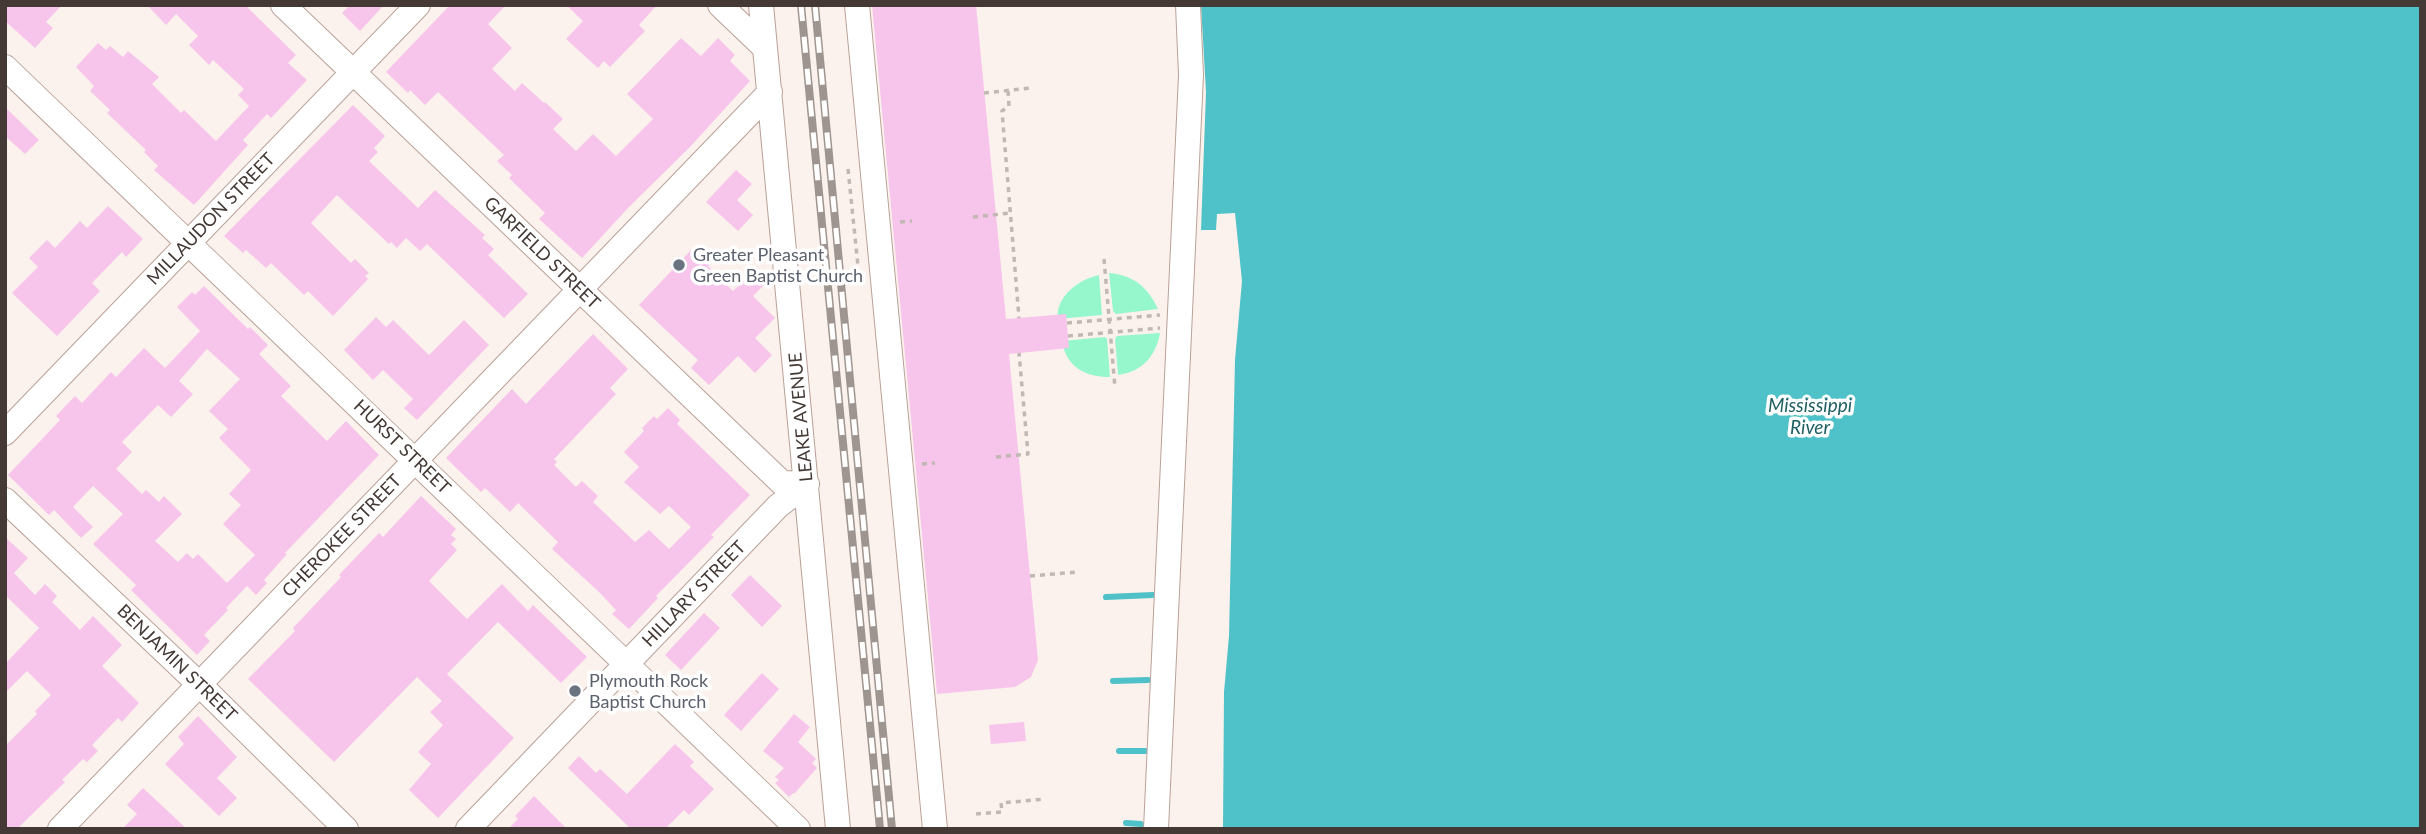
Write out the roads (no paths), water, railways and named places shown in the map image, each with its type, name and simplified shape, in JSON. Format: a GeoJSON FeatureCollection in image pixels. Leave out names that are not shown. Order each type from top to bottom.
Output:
{"type":"FeatureCollection","features":[{"type":"Feature","properties":{"kind":"street","name":"GARFIELD STREET"},"geometry":{"type":"LineString","coordinates":[[283,5],[782,483],[807,484]]}},
{"type":"Feature","properties":{"kind":"street","name":"MILLAUDON STREET"},"geometry":{"type":"LineString","coordinates":[[5,433],[418,5]]}},
{"type":"Feature","properties":{"kind":"street"},"geometry":{"type":"LineString","coordinates":[[720,5],[764,47]]}},
{"type":"Feature","properties":{"kind":"street","name":"LEAKE AVENUE"},"geometry":{"type":"LineString","coordinates":[[761,5],[838,829]]}},
{"type":"Feature","properties":{"kind":"street"},"geometry":{"type":"LineString","coordinates":[[856,5],[935,829]]}},
{"type":"Feature","properties":{"kind":"street"},"geometry":{"type":"LineString","coordinates":[[1156,829],[1191,75],[1188,5]]}},
{"type":"Feature","properties":{"kind":"street","name":"HURST STREET"},"geometry":{"type":"LineString","coordinates":[[5,67],[798,829]]}},
{"type":"Feature","properties":{"kind":"street","name":"CHEROKEE STREET"},"geometry":{"type":"LineString","coordinates":[[60,829],[769,92]]}},
{"type":"Feature","properties":{"kind":"street","name":"HILLARY STREET"},"geometry":{"type":"LineString","coordinates":[[468,829],[778,506],[807,484]]}},
{"type":"Feature","properties":{"kind":"street","name":"BENJAMIN STREET"},"geometry":{"type":"LineString","coordinates":[[5,500],[199,684],[346,829]]}},
{"type":"Feature","properties":{"kind":"water","name":"Mississippi River"},"geometry":{"type":"Polygon","coordinates":[[[1201,5],[2421,5],[2421,829],[1200,829],[1224,230],[1201,230],[1206,92],[1201,5]]]}},
{"type":"Feature","properties":{"kind":"waterway"},"geometry":{"type":"LineString","coordinates":[[1106,597],[1153,595]]}},
{"type":"Feature","properties":{"kind":"waterway"},"geometry":{"type":"LineString","coordinates":[[1113,681],[1148,680]]}},
{"type":"Feature","properties":{"kind":"waterway"},"geometry":{"type":"LineString","coordinates":[[1119,751],[1145,751]]}},
{"type":"Feature","properties":{"kind":"waterway"},"geometry":{"type":"LineString","coordinates":[[1126,823],[1141,824]]}},
{"type":"Feature","properties":{"kind":"railway"},"geometry":{"type":"LineString","coordinates":[[801,5],[880,829]]}},
{"type":"Feature","properties":{"kind":"railway"},"geometry":{"type":"LineString","coordinates":[[815,5],[892,829]]}},
{"type":"Feature","properties":{"kind":"place","name":"Greater Pleasant Green Baptist Church"},"geometry":{"type":"Point","coordinates":[679,265]}},
{"type":"Feature","properties":{"kind":"place","name":"Plymouth Rock Baptist Church"},"geometry":{"type":"Point","coordinates":[575,691]}}]}
